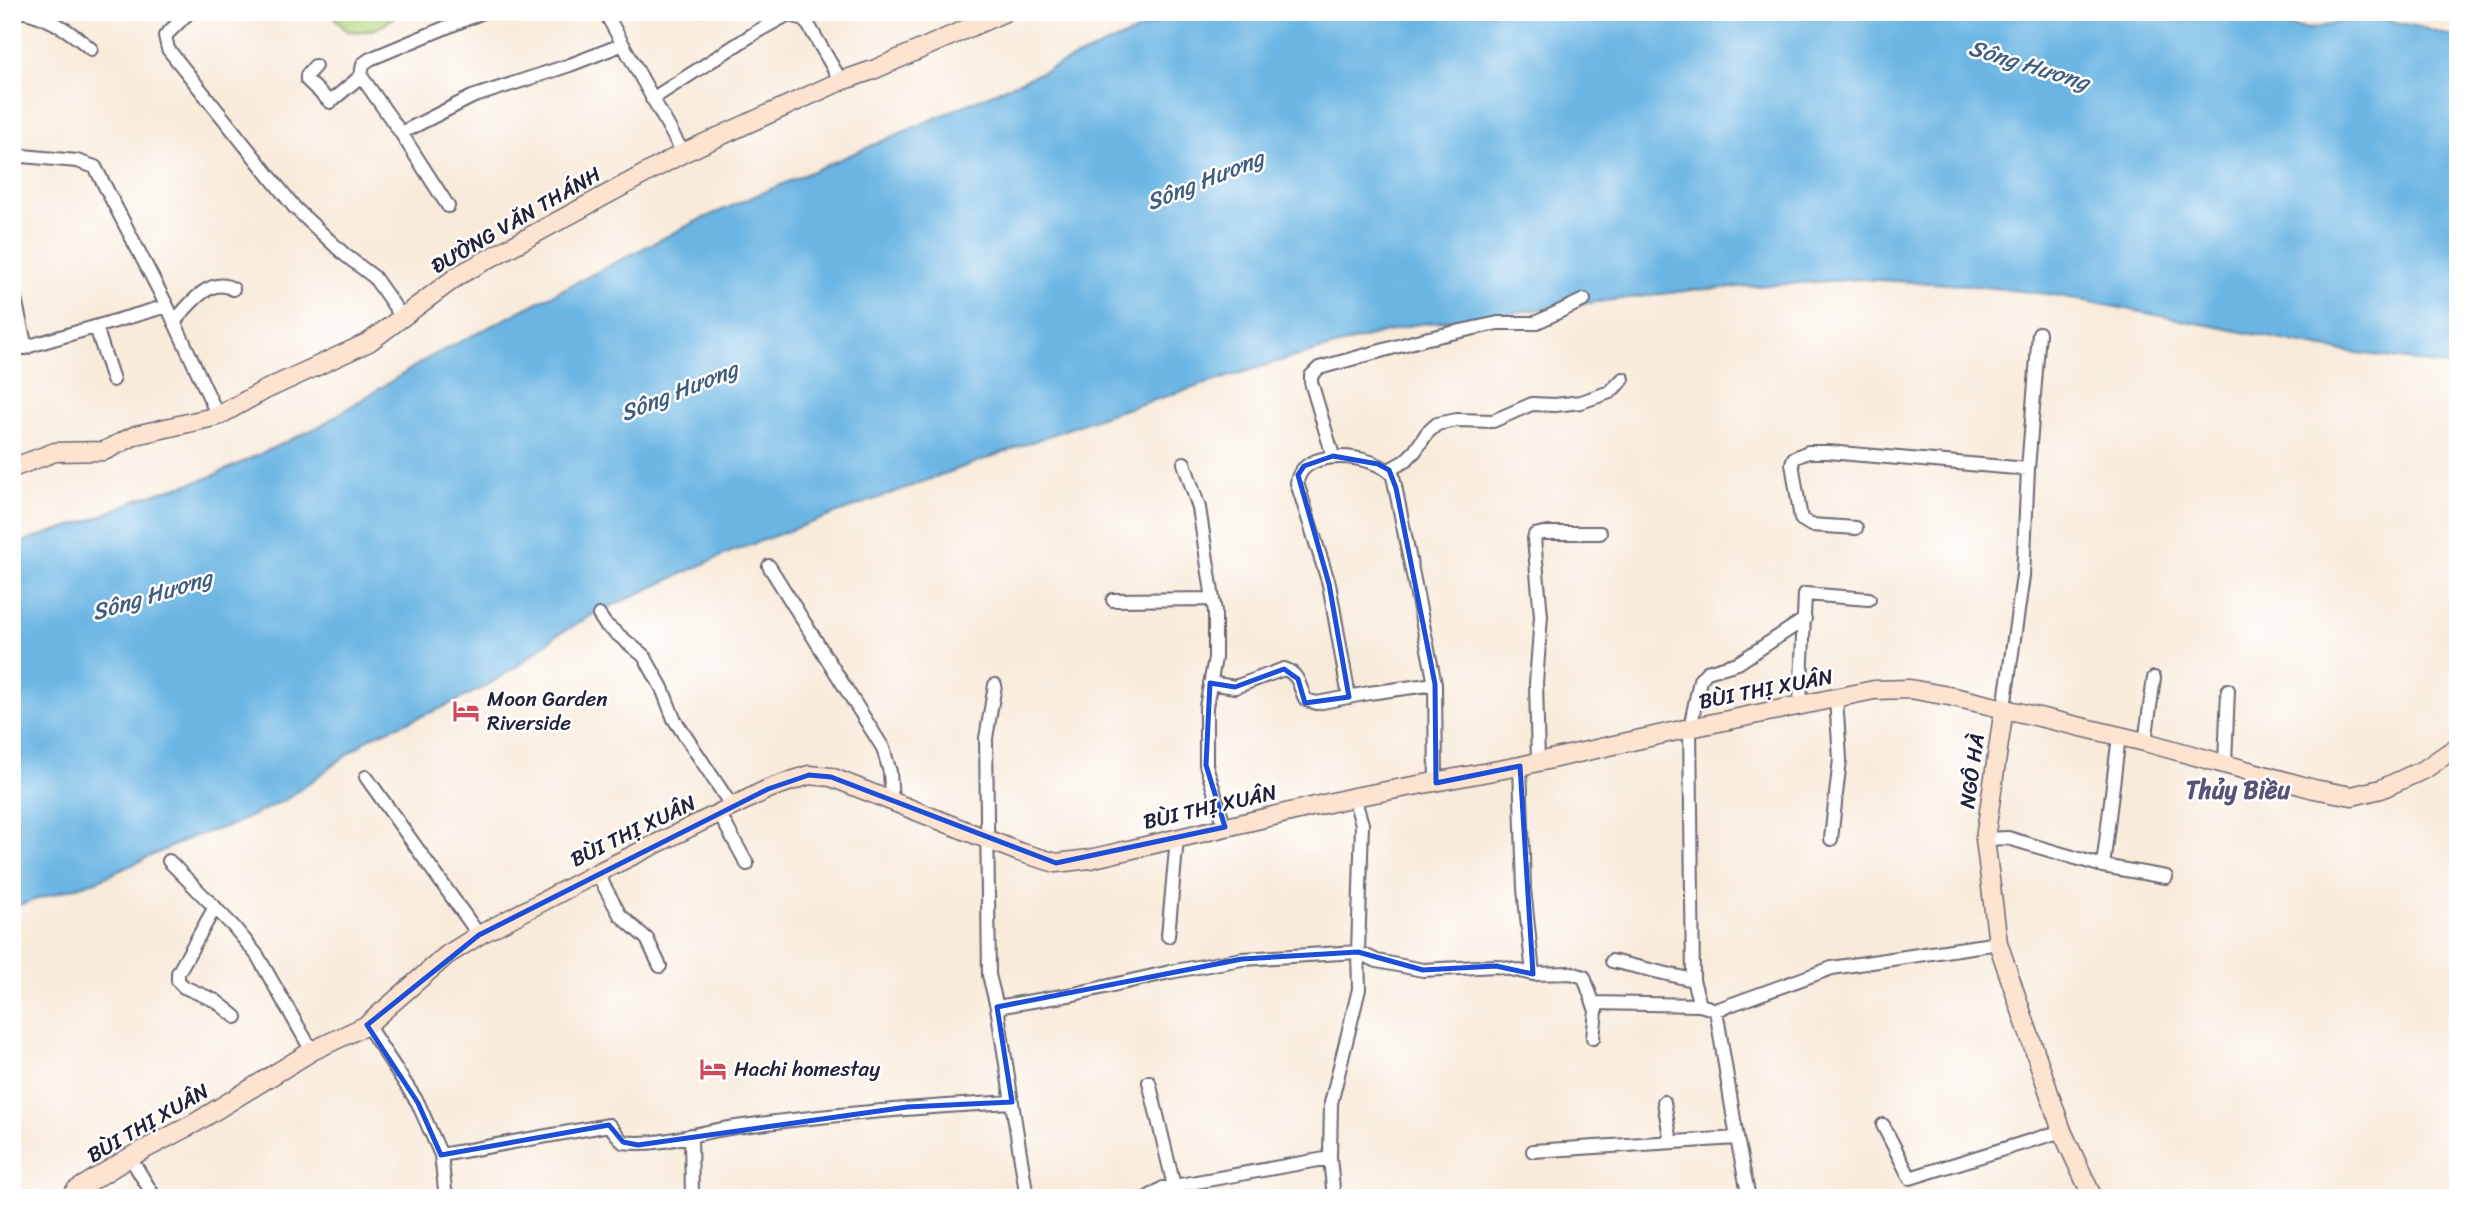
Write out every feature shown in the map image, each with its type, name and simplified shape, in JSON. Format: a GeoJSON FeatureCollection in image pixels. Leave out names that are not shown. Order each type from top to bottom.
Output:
{"type":"FeatureCollection","features":[{"type":"Feature","properties":{"kind":"street"},"geometry":{"type":"LineString","coordinates":[[12,18],[16,12]]}},
{"type":"Feature","properties":{"kind":"street"},"geometry":{"type":"LineString","coordinates":[[25,12],[62,27],[91,49]]}},
{"type":"Feature","properties":{"kind":"street"},"geometry":{"type":"LineString","coordinates":[[189,12],[165,36],[168,49],[295,208],[345,255],[374,277],[402,317]]}},
{"type":"Feature","properties":{"kind":"street"},"geometry":{"type":"LineString","coordinates":[[315,66],[307,75],[307,80],[330,102],[361,76],[363,64],[370,58],[483,12]]}},
{"type":"Feature","properties":{"kind":"street"},"geometry":{"type":"LineString","coordinates":[[605,12],[683,153]]}},
{"type":"Feature","properties":{"kind":"street","name":"ĐƯỜNG VĂN THÁNH"},"geometry":{"type":"LineString","coordinates":[[12,468],[55,452],[104,451],[136,435],[218,416],[265,390],[369,342],[459,275],[683,153],[841,81],[873,70],[1005,12]]}},
{"type":"Feature","properties":{"kind":"street"},"geometry":{"type":"LineString","coordinates":[[652,99],[758,30],[787,15],[802,18],[809,26],[841,81]]}},
{"type":"Feature","properties":{"kind":"street"},"geometry":{"type":"LineString","coordinates":[[401,133],[472,97],[570,65],[621,44]]}},
{"type":"Feature","properties":{"kind":"street"},"geometry":{"type":"LineString","coordinates":[[361,76],[448,206]]}},
{"type":"Feature","properties":{"kind":"street"},"geometry":{"type":"LineString","coordinates":[[12,155],[77,161],[95,167],[167,306],[218,416]]}},
{"type":"Feature","properties":{"kind":"street"},"geometry":{"type":"LineString","coordinates":[[174,322],[194,300],[215,285],[225,284],[233,289]]}},
{"type":"Feature","properties":{"kind":"street"},"geometry":{"type":"LineString","coordinates":[[12,285],[26,348]]}},
{"type":"Feature","properties":{"kind":"street"},"geometry":{"type":"LineString","coordinates":[[1333,456],[1311,382],[1311,376],[1319,368],[1424,339],[1498,323],[1535,323],[1584,300]]}},
{"type":"Feature","properties":{"kind":"street"},"geometry":{"type":"LineString","coordinates":[[12,351],[167,306]]}},
{"type":"Feature","properties":{"kind":"street"},"geometry":{"type":"LineString","coordinates":[[96,327],[113,380]]}},
{"type":"Feature","properties":{"kind":"street","name":"NGÔ HÀ"},"geometry":{"type":"LineString","coordinates":[[2039,333],[2028,468],[2023,576],[1985,839],[1998,943],[2062,1131],[2093,1198]]}},
{"type":"Feature","properties":{"kind":"street"},"geometry":{"type":"LineString","coordinates":[[1389,470],[1405,461],[1437,424],[1457,420],[1493,421],[1532,404],[1581,402],[1610,392],[1623,379]]}},
{"type":"Feature","properties":{"kind":"street"},"geometry":{"type":"LineString","coordinates":[[1856,528],[1811,525],[1801,519],[1792,463],[1794,458],[1808,452],[1828,452],[2028,468]]}},
{"type":"Feature","properties":{"kind":"street"},"geometry":{"type":"LineString","coordinates":[[1349,697],[1329,584],[1297,483],[1298,475],[1304,466],[1333,456],[1363,460],[1389,470],[1396,488],[1435,684],[1436,783]]}},
{"type":"Feature","properties":{"kind":"street"},"geometry":{"type":"LineString","coordinates":[[1184,463],[1199,508],[1213,599],[1217,636],[1206,707],[1206,765],[1224,827]]}},
{"type":"Feature","properties":{"kind":"street"},"geometry":{"type":"LineString","coordinates":[[1538,762],[1536,683],[1541,616],[1535,535],[1600,533]]}},
{"type":"Feature","properties":{"kind":"street"},"geometry":{"type":"LineString","coordinates":[[769,566],[883,748],[890,772],[892,802]]}},
{"type":"Feature","properties":{"kind":"street"},"geometry":{"type":"LineString","coordinates":[[1800,705],[1804,596],[1807,593],[1868,599]]}},
{"type":"Feature","properties":{"kind":"street"},"geometry":{"type":"LineString","coordinates":[[1113,600],[1213,599]]}},
{"type":"Feature","properties":{"kind":"street"},"geometry":{"type":"LineString","coordinates":[[599,615],[605,624],[645,656],[674,719],[727,811],[747,864]]}},
{"type":"Feature","properties":{"kind":"street"},"geometry":{"type":"LineString","coordinates":[[1699,1005],[1693,980],[1690,728],[1700,680],[1707,672],[1738,663],[1805,619]]}},
{"type":"Feature","properties":{"kind":"street"},"geometry":{"type":"LineString","coordinates":[[1210,683],[1235,687],[1284,669],[1298,679],[1303,695],[1311,703],[1435,684]]}},
{"type":"Feature","properties":{"kind":"street"},"geometry":{"type":"LineString","coordinates":[[2145,742],[2154,678]]}},
{"type":"Feature","properties":{"kind":"street"},"geometry":{"type":"LineString","coordinates":[[995,685],[986,738],[989,975],[1027,1198]]}},
{"type":"Feature","properties":{"kind":"street","name":"BÙI THỊ XUÂN"},"geometry":{"type":"LineString","coordinates":[[70,1198],[75,1192],[130,1157],[195,1123],[312,1051],[367,1025],[447,955],[479,935],[597,873],[768,789],[809,775],[831,777],[988,841],[1056,863],[1090,859],[1354,797],[1520,766],[1874,690],[1910,689],[2004,708],[2145,742],[2314,789],[2352,796],[2381,789],[2425,769],[2458,746]]}},
{"type":"Feature","properties":{"kind":"street"},"geometry":{"type":"LineString","coordinates":[[2225,763],[2228,690]]}},
{"type":"Feature","properties":{"kind":"street"},"geometry":{"type":"LineString","coordinates":[[1831,839],[1840,759],[1836,698]]}},
{"type":"Feature","properties":{"kind":"street"},"geometry":{"type":"LineString","coordinates":[[2103,866],[2119,736]]}},
{"type":"Feature","properties":{"kind":"street"},"geometry":{"type":"LineString","coordinates":[[1520,766],[1524,889],[1533,974]]}},
{"type":"Feature","properties":{"kind":"street"},"geometry":{"type":"LineString","coordinates":[[366,777],[479,935]]}},
{"type":"Feature","properties":{"kind":"street"},"geometry":{"type":"LineString","coordinates":[[1334,1198],[1330,1158],[1331,1103],[1359,989],[1362,824],[1354,797]]}},
{"type":"Feature","properties":{"kind":"street"},"geometry":{"type":"LineString","coordinates":[[1168,936],[1177,838]]}},
{"type":"Feature","properties":{"kind":"street"},"geometry":{"type":"LineString","coordinates":[[1985,839],[2008,838],[2103,866],[2166,877]]}},
{"type":"Feature","properties":{"kind":"street"},"geometry":{"type":"LineString","coordinates":[[169,861],[215,907],[257,955],[312,1051]]}},
{"type":"Feature","properties":{"kind":"street"},"geometry":{"type":"LineString","coordinates":[[597,873],[620,915],[647,939],[660,966]]}},
{"type":"Feature","properties":{"kind":"street"},"geometry":{"type":"LineString","coordinates":[[215,907],[178,973],[178,981],[184,987],[216,1002],[236,1017]]}},
{"type":"Feature","properties":{"kind":"street"},"geometry":{"type":"LineString","coordinates":[[1594,1003],[1699,1005],[1716,1010],[1832,968],[1998,943]]}},
{"type":"Feature","properties":{"kind":"street"},"geometry":{"type":"LineString","coordinates":[[996,1007],[1074,994],[1242,959],[1358,952],[1377,961],[1423,970],[1496,966],[1533,974],[1572,973],[1584,977],[1594,1003],[1596,1020],[1593,1038]]}},
{"type":"Feature","properties":{"kind":"street"},"geometry":{"type":"LineString","coordinates":[[1612,961],[1693,980]]}},
{"type":"Feature","properties":{"kind":"street"},"geometry":{"type":"LineString","coordinates":[[1716,1010],[1749,1198]]}},
{"type":"Feature","properties":{"kind":"street"},"geometry":{"type":"LineString","coordinates":[[367,1025],[418,1103],[441,1155],[446,1198]]}},
{"type":"Feature","properties":{"kind":"street"},"geometry":{"type":"LineString","coordinates":[[1149,1082],[1168,1191]]}},
{"type":"Feature","properties":{"kind":"street"},"geometry":{"type":"LineString","coordinates":[[441,1155],[608,1125],[623,1142],[638,1144],[727,1128],[907,1107],[1012,1102]]}},
{"type":"Feature","properties":{"kind":"street"},"geometry":{"type":"LineString","coordinates":[[1664,1102],[1671,1142]]}},
{"type":"Feature","properties":{"kind":"street"},"geometry":{"type":"LineString","coordinates":[[1883,1125],[1910,1178],[2062,1131]]}},
{"type":"Feature","properties":{"kind":"street"},"geometry":{"type":"LineString","coordinates":[[691,1135],[692,1198]]}},
{"type":"Feature","properties":{"kind":"street"},"geometry":{"type":"LineString","coordinates":[[1533,1151],[1737,1138]]}},
{"type":"Feature","properties":{"kind":"street"},"geometry":{"type":"LineString","coordinates":[[130,1157],[155,1198]]}},
{"type":"Feature","properties":{"kind":"street"},"geometry":{"type":"LineString","coordinates":[[1147,1198],[1168,1191],[1330,1158]]}},
{"type":"Feature","properties":{"kind":"highlighted area"},"geometry":{"type":"Polygon","coordinates":[[[1333,456],[1378,464],[1389,470],[1396,488],[1435,684],[1436,783],[1520,766],[1533,974],[1496,966],[1423,970],[1358,952],[1242,959],[997,1007],[1012,1102],[907,1107],[638,1145],[623,1142],[609,1125],[441,1155],[418,1103],[367,1025],[479,935],[768,789],[809,775],[831,777],[1056,863],[1225,827],[1206,765],[1210,683],[1235,687],[1284,669],[1298,679],[1305,703],[1349,697],[1329,584],[1298,475],[1304,466],[1333,456]]]}},
{"type":"Feature","properties":{"kind":"green space"},"geometry":{"type":"Polygon","coordinates":[[[330,12],[399,12],[386,23],[369,31],[346,31],[330,12]]]}},
{"type":"Feature","properties":{"kind":"water","name":"Sông Hương"},"geometry":{"type":"Polygon","coordinates":[[[1181,12],[2256,12],[2285,26],[2310,29],[2371,17],[2419,27],[2458,38],[2458,367],[2323,348],[2055,295],[1967,285],[1860,279],[1693,290],[1412,325],[1276,362],[1103,416],[728,553],[598,612],[557,635],[485,687],[373,736],[287,799],[232,825],[192,837],[99,880],[12,907],[12,547],[97,518],[140,498],[208,478],[318,427],[428,358],[697,221],[1181,12]]]}},
{"type":"Feature","properties":{"kind":"place","name":"Moon Garden Riverside"},"geometry":{"type":"Point","coordinates":[466,711]}},
{"type":"Feature","properties":{"kind":"place","name":"Hachi homestay"},"geometry":{"type":"Point","coordinates":[713,1069]}},
{"type":"Feature","properties":{"kind":"district","name":"Thủy Biều"},"geometry":{"type":"Point","coordinates":[2238,790]}}]}
